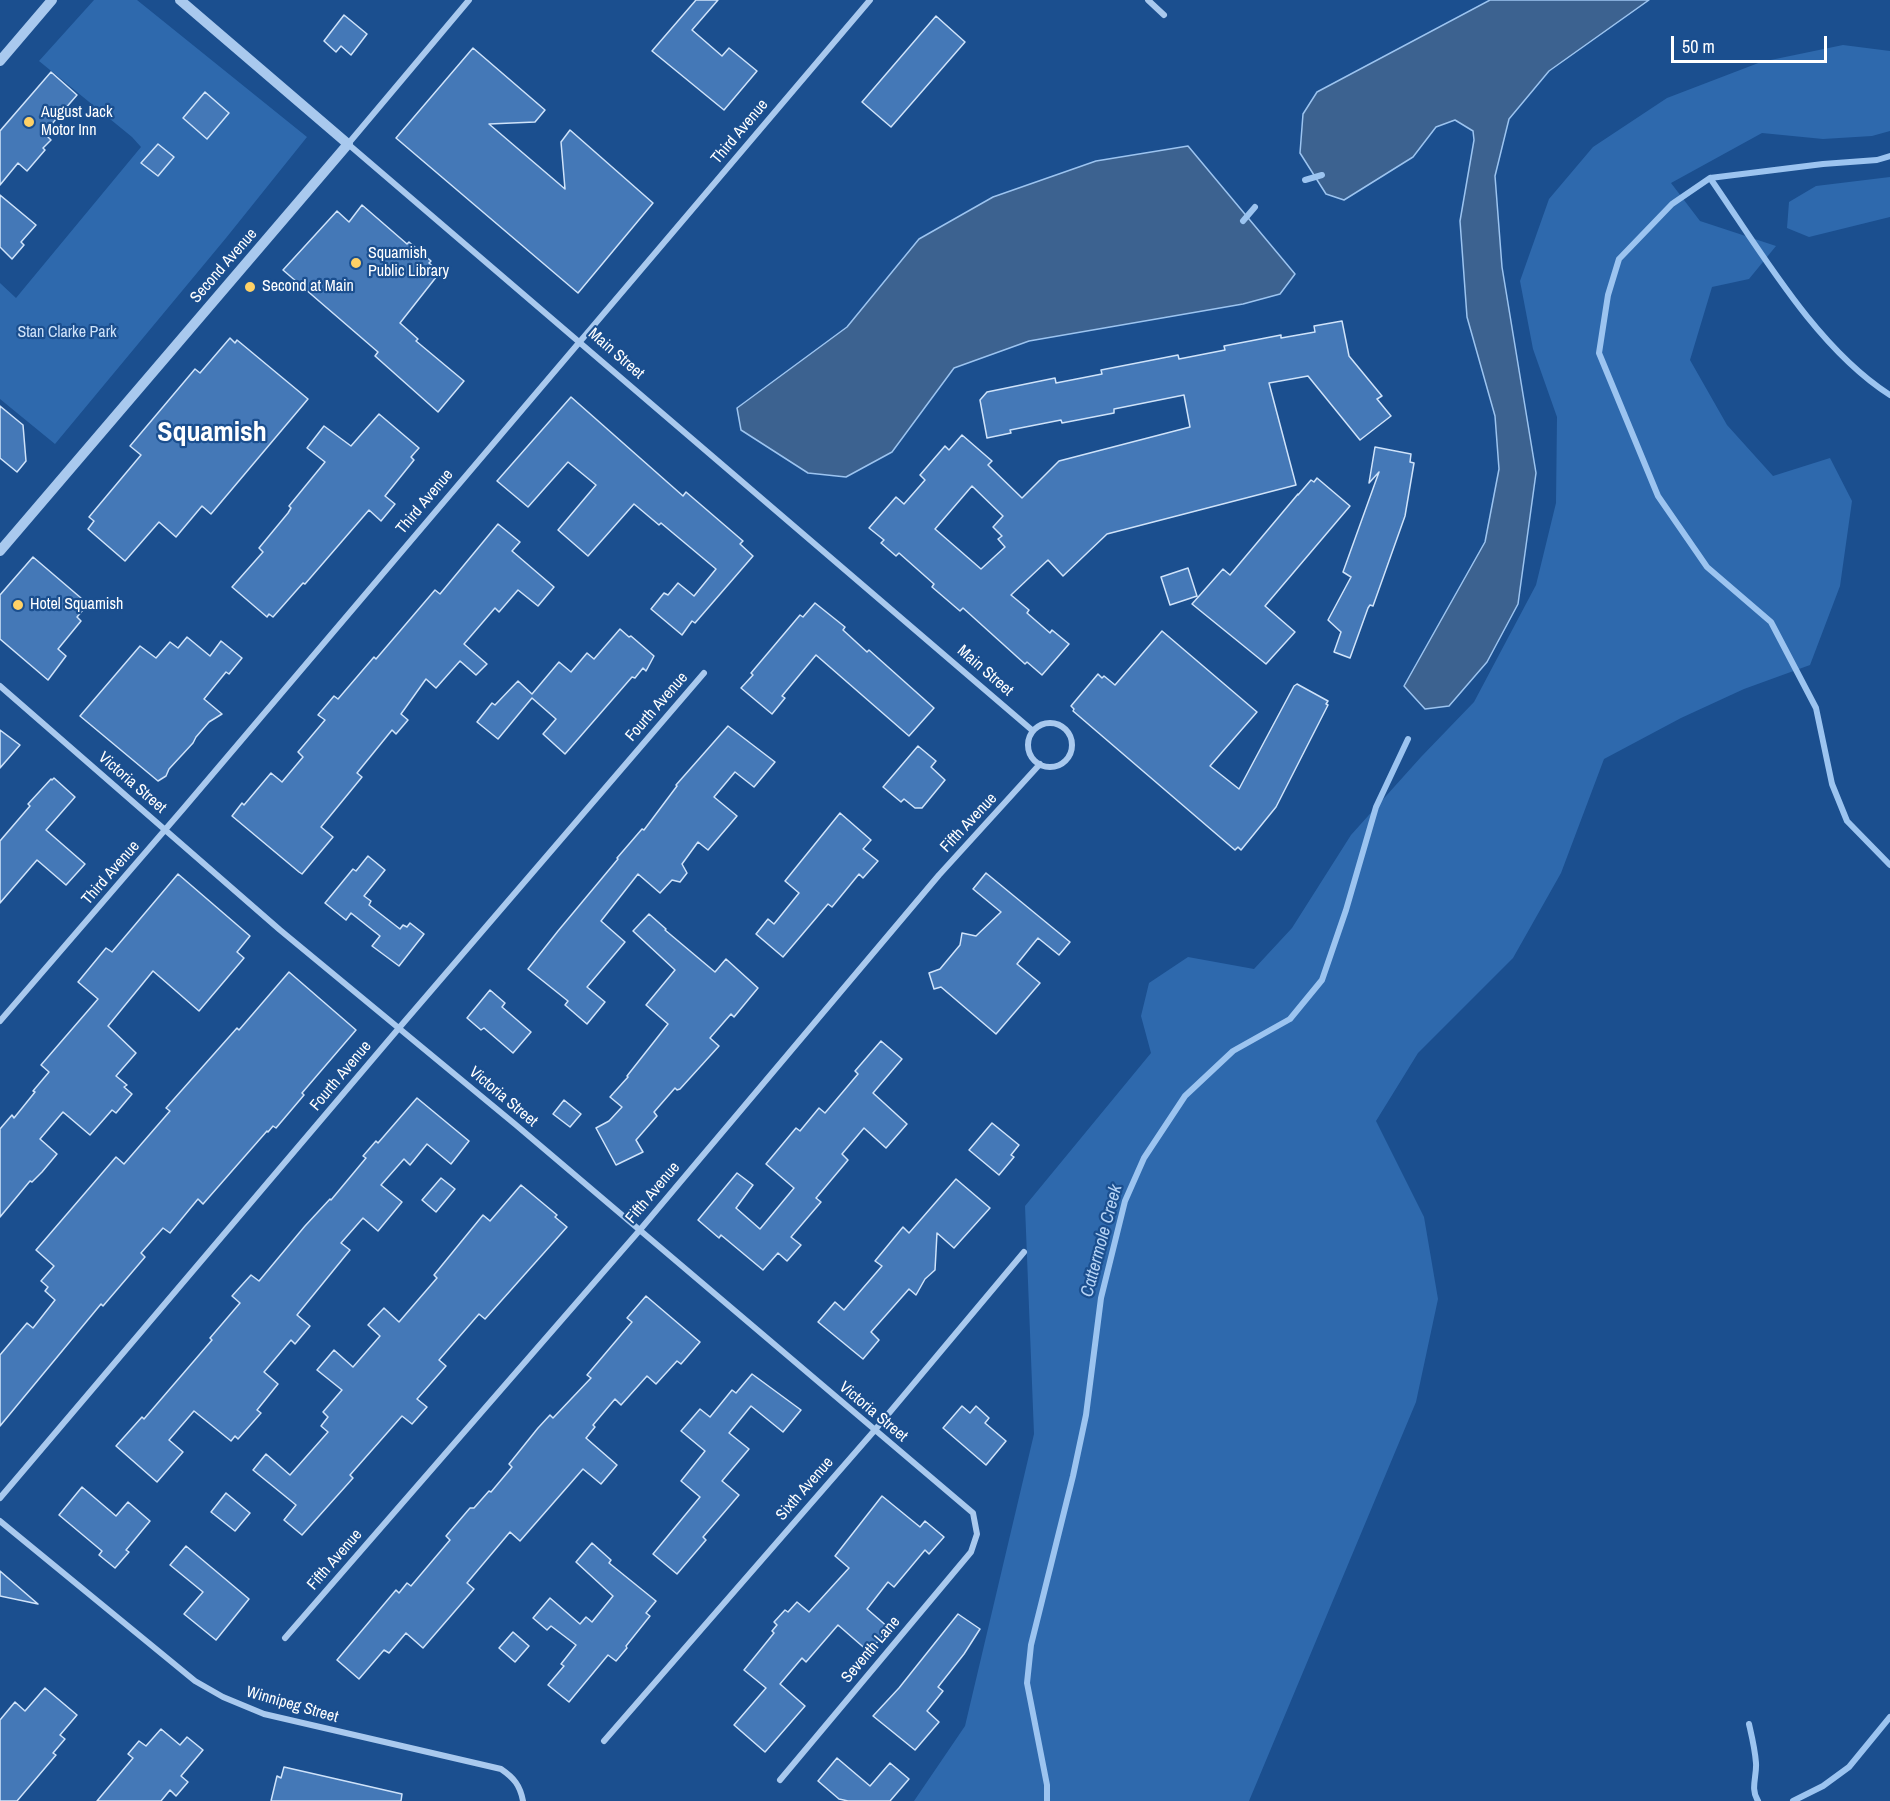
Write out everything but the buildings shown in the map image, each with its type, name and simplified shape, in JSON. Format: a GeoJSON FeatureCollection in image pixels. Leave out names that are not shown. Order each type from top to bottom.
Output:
{"type":"FeatureCollection","features":[{"type":"Feature","properties":{"kind":"street"},"geometry":{"type":"LineString","coordinates":[[0,61],[52,0]]}},
{"type":"Feature","properties":{"kind":"street","name":"Main Street"},"geometry":{"type":"LineString","coordinates":[[180,0],[1033,731]]}},
{"type":"Feature","properties":{"kind":"street","name":"Second Avenue"},"geometry":{"type":"LineString","coordinates":[[0,551],[469,0]]}},
{"type":"Feature","properties":{"kind":"street","name":"Third Avenue"},"geometry":{"type":"LineString","coordinates":[[0,1021],[870,0]]}},
{"type":"Feature","properties":{"kind":"street"},"geometry":{"type":"LineString","coordinates":[[1148,0],[1164,15]]}},
{"type":"Feature","properties":{"kind":"street","name":"Fourth Avenue"},"geometry":{"type":"LineString","coordinates":[[0,1498],[704,673]]}},
{"type":"Feature","properties":{"kind":"street","name":"Victoria Street"},"geometry":{"type":"LineString","coordinates":[[0,687],[280,930],[973,1513],[977,1534]]}},
{"type":"Feature","properties":{"kind":"street"},"geometry":{"type":"LineString","coordinates":[[1045,723],[1053,723],[1066,729],[1072,741],[1072,748],[1066,761],[1053,767],[1040,764],[1030,753],[1028,746],[1033,731],[1045,723]]}},
{"type":"Feature","properties":{"kind":"street","name":"Fifth Avenue"},"geometry":{"type":"LineString","coordinates":[[285,1638],[639,1231],[939,875],[1040,764]]}},
{"type":"Feature","properties":{"kind":"street","name":"Sixth Avenue"},"geometry":{"type":"LineString","coordinates":[[604,1741],[874,1431],[1024,1252]]}},
{"type":"Feature","properties":{"kind":"street","name":"Winnipeg Street"},"geometry":{"type":"LineString","coordinates":[[0,1521],[195,1681],[223,1697],[249,1709],[285,1720],[501,1769],[520,1787],[523,1801]]}},
{"type":"Feature","properties":{"kind":"street","name":"Seventh Lane"},"geometry":{"type":"LineString","coordinates":[[780,1780],[971,1551],[977,1534]]}},
{"type":"Feature","properties":{"kind":"green space","name":"Stan Clarke Park"},"geometry":{"type":"Polygon","coordinates":[[[94,0],[137,0],[307,137],[55,444],[0,399],[0,283],[16,298],[141,147],[132,137],[39,61],[94,0]]]}},
{"type":"Feature","properties":{"kind":"green space"},"geometry":{"type":"Polygon","coordinates":[[[1843,45],[1890,51],[1890,131],[1872,136],[1823,139],[1762,133],[1671,183],[1700,221],[1776,246],[1749,279],[1712,287],[1690,360],[1727,425],[1773,476],[1830,458],[1852,501],[1840,586],[1810,665],[1744,689],[1681,718],[1604,759],[1561,873],[1513,958],[1418,1053],[1376,1121],[1424,1217],[1438,1299],[1416,1402],[1249,1801],[914,1801],[965,1726],[1034,1434],[1025,1206],[1151,1053],[1141,1016],[1149,983],[1188,957],[1254,969],[1292,928],[1351,835],[1474,702],[1536,585],[1556,503],[1557,417],[1533,349],[1520,281],[1549,199],[1593,147],[1667,98],[1761,62],[1843,45]]]}},
{"type":"Feature","properties":{"kind":"green space"},"geometry":{"type":"Polygon","coordinates":[[[1890,177],[1890,217],[1809,237],[1787,228],[1789,202],[1816,186],[1890,177]]]}},
{"type":"Feature","properties":{"kind":"shaded area"},"geometry":{"type":"Polygon","coordinates":[[[1490,0],[1649,0],[1549,71],[1509,119],[1495,176],[1502,267],[1536,473],[1518,604],[1487,662],[1449,706],[1425,709],[1404,686],[1485,542],[1499,469],[1495,416],[1467,317],[1460,221],[1474,140],[1473,131],[1455,120],[1436,127],[1413,157],[1344,200],[1326,194],[1300,153],[1303,114],[1317,92],[1490,0]]]}},
{"type":"Feature","properties":{"kind":"shaded area"},"geometry":{"type":"Polygon","coordinates":[[[1188,146],[1295,274],[1280,294],[1243,304],[1029,341],[954,368],[892,452],[846,477],[808,473],[741,430],[737,408],[847,327],[919,239],[993,197],[1096,161],[1188,146]]]}},
{"type":"Feature","properties":{"kind":"waterway"},"geometry":{"type":"LineString","coordinates":[[1890,156],[1877,160],[1823,164],[1710,178],[1672,204],[1619,259],[1608,295],[1599,353],[1658,496],[1707,567],[1771,622],[1816,708],[1832,784],[1847,821],[1890,865]]}},
{"type":"Feature","properties":{"kind":"waterway"},"geometry":{"type":"LineString","coordinates":[[1305,180],[1322,175]]}},
{"type":"Feature","properties":{"kind":"waterway"},"geometry":{"type":"LineString","coordinates":[[1710,178],[1769,266],[1814,325],[1863,375],[1890,395]]}},
{"type":"Feature","properties":{"kind":"waterway"},"geometry":{"type":"LineString","coordinates":[[1243,221],[1255,207]]}},
{"type":"Feature","properties":{"kind":"waterway","name":"Cattermole Creek"},"geometry":{"type":"LineString","coordinates":[[1047,1801],[1047,1785],[1027,1683],[1031,1645],[1086,1415],[1101,1298],[1125,1201],[1144,1158],[1185,1096],[1233,1051],[1290,1019],[1322,980],[1346,910],[1376,807],[1408,739]]}},
{"type":"Feature","properties":{"kind":"waterway"},"geometry":{"type":"LineString","coordinates":[[1793,1801],[1823,1786],[1849,1767],[1890,1717]]}},
{"type":"Feature","properties":{"kind":"waterway"},"geometry":{"type":"LineString","coordinates":[[1749,1724],[1756,1758],[1754,1787],[1758,1801]]}},
{"type":"Feature","properties":{"kind":"place","name":"August Jack Motor Inn"},"geometry":{"type":"Point","coordinates":[29,122]}},
{"type":"Feature","properties":{"kind":"place","name":"Squamish Public Library"},"geometry":{"type":"Point","coordinates":[356,263]}},
{"type":"Feature","properties":{"kind":"place","name":"Second at Main"},"geometry":{"type":"Point","coordinates":[250,287]}},
{"type":"Feature","properties":{"kind":"place","name":"Hotel Squamish"},"geometry":{"type":"Point","coordinates":[18,605]}},
{"type":"Feature","properties":{"kind":"district","name":"Squamish"},"geometry":{"type":"Point","coordinates":[212,433]}}]}
